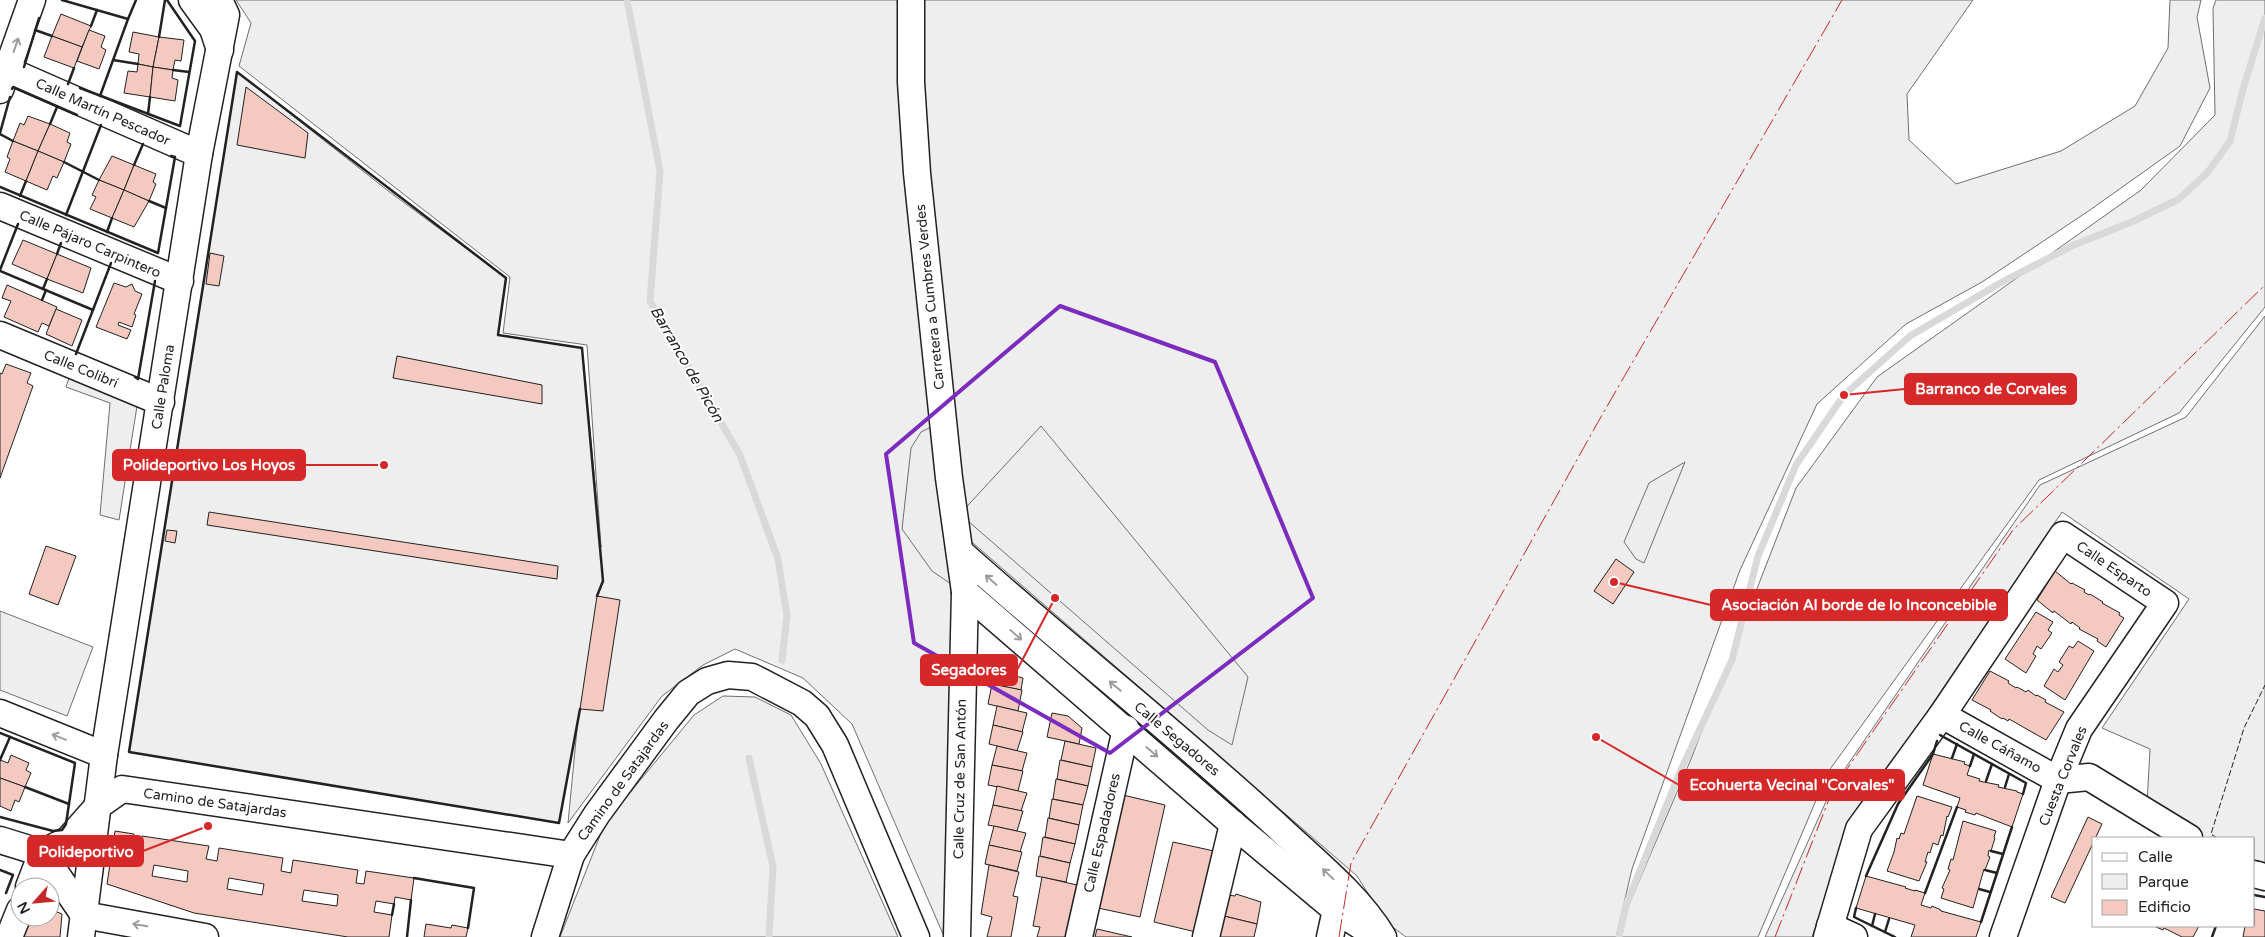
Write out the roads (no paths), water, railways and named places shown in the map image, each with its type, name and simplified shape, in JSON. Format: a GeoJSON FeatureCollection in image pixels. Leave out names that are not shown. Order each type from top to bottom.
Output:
{"type":"FeatureCollection","features":[{"type":"Feature","properties":{"kind":"street"},"geometry":{"type":"LineString","coordinates":[[4,80],[32,0]]}},
{"type":"Feature","properties":{"kind":"street"},"geometry":{"type":"LineString","coordinates":[[192,0],[213,29],[220,50]]}},
{"type":"Feature","properties":{"kind":"street","name":"Calle Paloma"},"geometry":{"type":"LineString","coordinates":[[83,926],[104,755],[200,154],[226,15],[219,0]]}},
{"type":"Feature","properties":{"kind":"street","name":"Carretera a Cumbres Verdes"},"geometry":{"type":"LineString","coordinates":[[912,0],[911,82],[917,174],[949,478],[965,592]]}},
{"type":"Feature","properties":{"kind":"street","name":"Calle Martín Pescador"},"geometry":{"type":"LineString","coordinates":[[4,80],[200,154]]}},
{"type":"Feature","properties":{"kind":"street","name":"Calle Pájaro Carpintero"},"geometry":{"type":"LineString","coordinates":[[0,206],[180,281]]}},
{"type":"Feature","properties":{"kind":"street","name":"Calle Colibrí"},"geometry":{"type":"LineString","coordinates":[[0,335],[161,402]]}},
{"type":"Feature","properties":{"kind":"street","name":"Calle Esparto"},"geometry":{"type":"LineString","coordinates":[[1942,715],[2062,534],[2165,603]]}},
{"type":"Feature","properties":{"kind":"street","name":"Calle Segadores"},"geometry":{"type":"LineString","coordinates":[[960,552],[1242,794],[1342,901],[1368,932],[1382,937]]}},
{"type":"Feature","properties":{"kind":"street","name":"Calle Segadores"},"geometry":{"type":"LineString","coordinates":[[965,592],[1233,824],[1342,901]]}},
{"type":"Feature","properties":{"kind":"street","name":"Calle Cruz de San Antón"},"geometry":{"type":"LineString","coordinates":[[957,937],[965,592]]}},
{"type":"Feature","properties":{"kind":"street","name":"Cuesta Corvales"},"geometry":{"type":"LineString","coordinates":[[2003,937],[2058,780],[2080,729],[2165,603]]}},
{"type":"Feature","properties":{"kind":"street","name":"Camino de Satajardas"},"geometry":{"type":"LineString","coordinates":[[122,789],[571,855],[596,814],[688,693],[707,681],[728,675],[752,677],[791,696],[817,716],[835,745],[916,937]]}},
{"type":"Feature","properties":{"kind":"street"},"geometry":{"type":"LineString","coordinates":[[0,713],[104,755],[122,789],[98,806],[68,840],[42,853],[33,877]]}},
{"type":"Feature","properties":{"kind":"street"},"geometry":{"type":"LineString","coordinates":[[1854,937],[1828,932],[1858,829],[1942,715]]}},
{"type":"Feature","properties":{"kind":"street","name":"Calle Cáñamo"},"geometry":{"type":"LineString","coordinates":[[1942,715],[2058,780]]}},
{"type":"Feature","properties":{"kind":"street","name":"Calle Espadadores"},"geometry":{"type":"LineString","coordinates":[[1079,937],[1126,730]]}},
{"type":"Feature","properties":{"kind":"street"},"geometry":{"type":"LineString","coordinates":[[2058,780],[2089,777],[2187,837]]}},
{"type":"Feature","properties":{"kind":"street"},"geometry":{"type":"LineString","coordinates":[[1206,937],[1233,824]]}},
{"type":"Feature","properties":{"kind":"street"},"geometry":{"type":"LineString","coordinates":[[0,840],[42,853],[83,926],[199,936]]}},
{"type":"Feature","properties":{"kind":"street"},"geometry":{"type":"LineString","coordinates":[[545,937],[571,855]]}},
{"type":"Feature","properties":{"kind":"street"},"geometry":{"type":"LineString","coordinates":[[1330,937],[1342,901]]}},
{"type":"Feature","properties":{"kind":"waterway","name":"Barranco de Picón"},"geometry":{"type":"LineString","coordinates":[[627,0],[660,171],[650,301],[740,455],[778,559],[787,616],[782,660]]}},
{"type":"Feature","properties":{"kind":"waterway"},"geometry":{"type":"LineString","coordinates":[[1619,937],[1626,905],[1680,772],[1732,660],[1758,556],[1796,465],[1844,395],[1910,336],[2002,282],[2074,245],[2134,221],[2179,199],[2208,172],[2230,141],[2243,89],[2265,18]]}},
{"type":"Feature","properties":{"kind":"waterway","name":"Barranco de Picón"},"geometry":{"type":"LineString","coordinates":[[749,758],[773,867],[769,937]]}},
{"type":"Feature","properties":{"kind":"place","name":"Barranco de Corvales"},"geometry":{"type":"Point","coordinates":[1844,395]}},
{"type":"Feature","properties":{"kind":"place","name":"Polideportivo Los Hoyos"},"geometry":{"type":"Point","coordinates":[384,465]}},
{"type":"Feature","properties":{"kind":"place","name":"Asociación Al borde de lo Inconcebible"},"geometry":{"type":"Point","coordinates":[1614,582]}},
{"type":"Feature","properties":{"kind":"place","name":"Segadores"},"geometry":{"type":"Point","coordinates":[1055,598]}},
{"type":"Feature","properties":{"kind":"place","name":"Ecohuerta Vecinal \"Corvales\""},"geometry":{"type":"Point","coordinates":[1596,737]}},
{"type":"Feature","properties":{"kind":"place","name":"Polideportivo"},"geometry":{"type":"Point","coordinates":[208,826]}}]}
